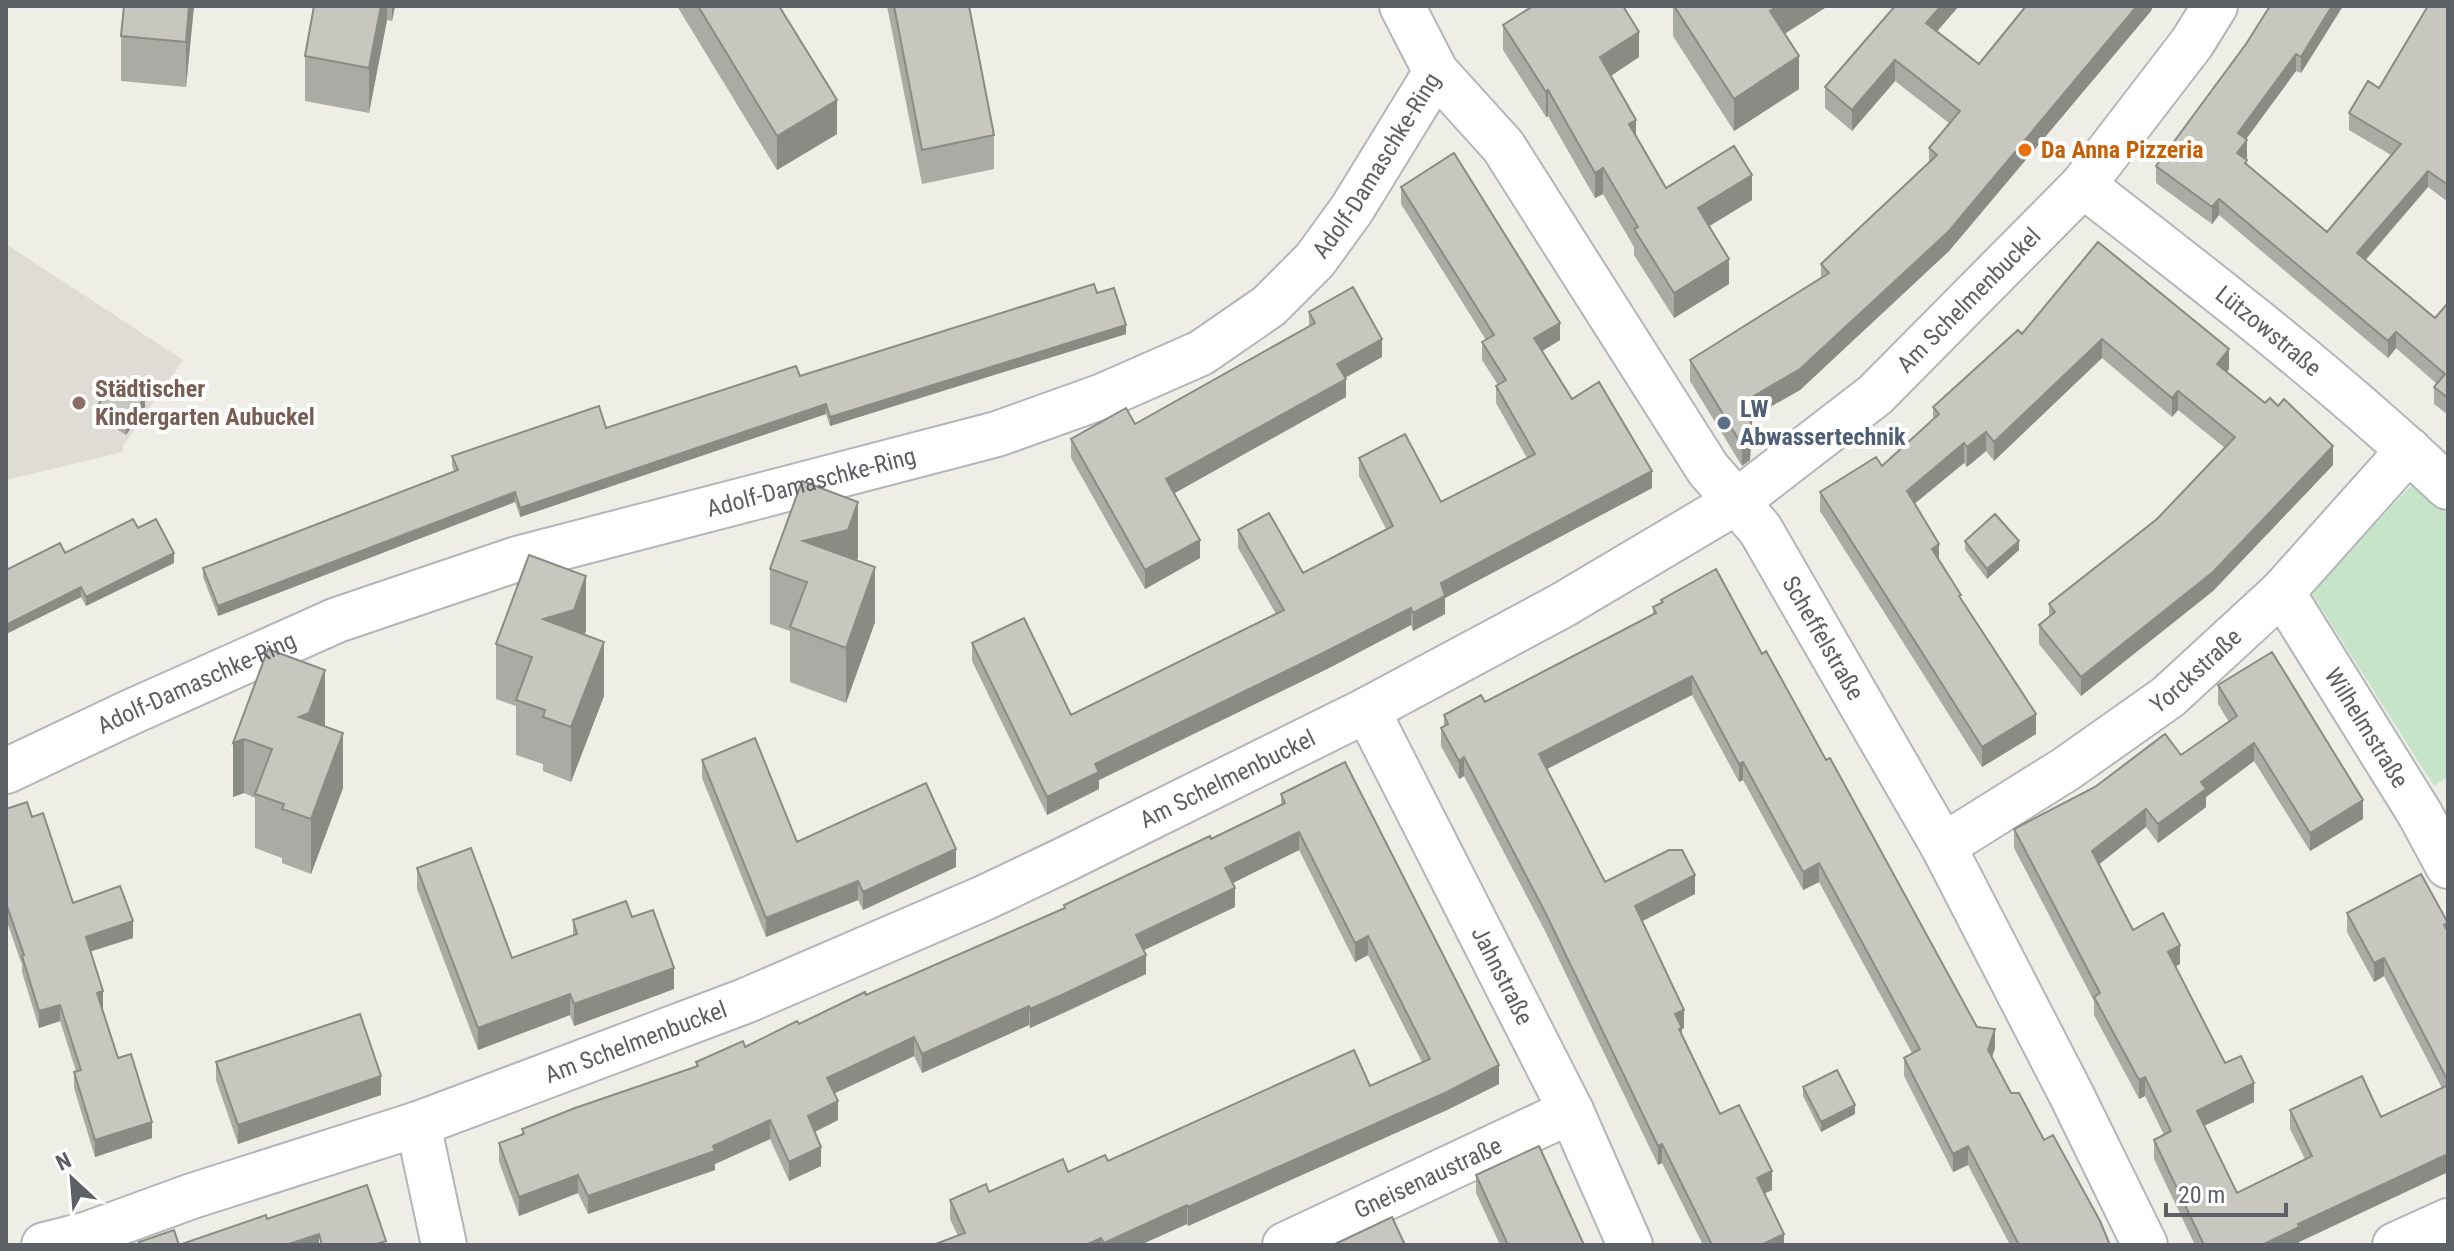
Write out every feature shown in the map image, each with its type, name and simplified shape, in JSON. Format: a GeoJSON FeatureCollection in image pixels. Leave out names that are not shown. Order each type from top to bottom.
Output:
{"type":"FeatureCollection","features":[{"type":"Feature","properties":{"kind":"street","name":"Adolf-Damaschke-Ring"},"geometry":{"type":"LineString","coordinates":[[6,771],[337,620],[517,559],[997,434],[1103,396],[1201,353],[1269,306],[1315,260],[1352,209],[1436,72],[1402,6]]}},
{"type":"Feature","properties":{"kind":"street","name":"Am Schelmenbuckel"},"geometry":{"type":"LineString","coordinates":[[44,1245],[88,1234],[192,1196],[418,1124],[731,1007],[998,892],[1367,710],[1561,606],[1736,502],[1875,395],[2083,185],[2192,43],[2215,6]]}},
{"type":"Feature","properties":{"kind":"street","name":"Scheffelstraße"},"geometry":{"type":"LineString","coordinates":[[1436,72],[1503,146],[1708,469],[1760,529],[1943,846],[2145,1245]]}},
{"type":"Feature","properties":{"kind":"street","name":"Lützowstraße"},"geometry":{"type":"LineString","coordinates":[[2083,185],[2244,310],[2448,487]]}},
{"type":"Feature","properties":{"kind":"street","name":"Yorckstraße"},"geometry":{"type":"LineString","coordinates":[[1943,846],[2066,769],[2168,697],[2282,592],[2409,450]]}},
{"type":"Feature","properties":{"kind":"street","name":"Wilhelmstraße"},"geometry":{"type":"LineString","coordinates":[[2282,592],[2434,805],[2448,866]]}},
{"type":"Feature","properties":{"kind":"street","name":"Jahnstraße"},"geometry":{"type":"LineString","coordinates":[[1367,710],[1571,1111],[1630,1245]]}},
{"type":"Feature","properties":{"kind":"street","name":"Gneisenaustraße"},"geometry":{"type":"LineString","coordinates":[[1285,1245],[1571,1111]]}},
{"type":"Feature","properties":{"kind":"street"},"geometry":{"type":"LineString","coordinates":[[418,1124],[444,1245]]}},
{"type":"Feature","properties":{"kind":"street"},"geometry":{"type":"LineString","coordinates":[[2395,1245],[2448,1221]]}},
{"type":"Feature","properties":{"kind":"shaded area","name":"Städtischer Kindergarten Aubuckel"},"geometry":{"type":"Polygon","coordinates":[[[6,244],[183,360],[123,446],[123,452],[6,480],[6,244]]]}},
{"type":"Feature","properties":{"kind":"green space"},"geometry":{"type":"Polygon","coordinates":[[[2414,483],[2448,515],[2448,777],[2434,786],[2311,592],[2414,483]]]}},
{"type":"Feature","properties":{"kind":"building"},"geometry":{"type":"Polygon","coordinates":[[[124,6],[189,6],[186,42],[121,36],[124,6]]]}},
{"type":"Feature","properties":{"kind":"building"},"geometry":{"type":"Polygon","coordinates":[[[314,6],[381,6],[369,68],[305,56],[314,6]]]}},
{"type":"Feature","properties":{"kind":"building"},"geometry":{"type":"Polygon","coordinates":[[[698,6],[779,6],[837,100],[777,136],[698,6]]]}},
{"type":"Feature","properties":{"kind":"building"},"geometry":{"type":"Polygon","coordinates":[[[894,6],[969,6],[994,135],[922,150],[894,6]]]}},
{"type":"Feature","properties":{"kind":"building"},"geometry":{"type":"Polygon","coordinates":[[[1533,6],[1623,6],[1639,32],[1600,57],[1636,120],[1629,124],[1666,188],[1734,146],[1752,175],[1698,208],[1729,259],[1674,293],[1634,229],[1638,227],[1603,168],[1595,173],[1548,90],[1546,92],[1503,25],[1533,6]]]}},
{"type":"Feature","properties":{"kind":"building"},"geometry":{"type":"Polygon","coordinates":[[[1674,6],[1778,6],[1770,11],[1799,56],[1734,99],[1674,6]]]}},
{"type":"Feature","properties":{"kind":"building"},"geometry":{"type":"Polygon","coordinates":[[[1895,6],[1941,6],[1926,23],[1979,64],[2026,6],[2137,6],[1949,231],[1800,369],[1752,397],[1750,439],[1742,445],[1690,360],[1829,273],[1821,264],[1937,155],[1929,148],[1960,111],[1895,60],[1852,110],[1825,87],[1895,6]]]}},
{"type":"Feature","properties":{"kind":"building"},"geometry":{"type":"Polygon","coordinates":[[[2270,6],[2332,6],[2301,57],[2296,54],[2238,133],[2247,140],[2237,153],[2327,232],[2401,144],[2349,113],[2368,81],[2379,88],[2428,6],[2448,6],[2448,185],[2428,171],[2357,253],[2435,318],[2448,303],[2448,398],[2434,387],[2445,374],[2396,332],[2388,341],[2219,199],[2212,207],[2156,166],[2246,44],[2270,6]]]}},
{"type":"Feature","properties":{"kind":"building"},"geometry":{"type":"Polygon","coordinates":[[[1454,153],[1560,323],[1534,338],[1572,399],[1599,382],[1652,471],[1441,583],[1445,596],[1413,613],[1411,608],[1095,764],[1099,772],[1047,797],[972,643],[1024,618],[1071,715],[1284,610],[1238,530],[1269,513],[1303,573],[1393,526],[1359,458],[1405,434],[1441,502],[1535,454],[1496,386],[1506,380],[1482,342],[1494,335],[1401,187],[1454,153]]]}},
{"type":"Feature","properties":{"kind":"building"},"geometry":{"type":"Polygon","coordinates":[[[2098,242],[2229,349],[2217,364],[2265,403],[2270,398],[2278,406],[2284,399],[2333,446],[2213,572],[2081,677],[2039,625],[2055,612],[2049,604],[2157,519],[2235,437],[2178,391],[2172,398],[2102,339],[1994,442],[1986,432],[1967,447],[1964,443],[1907,491],[1939,544],[1932,549],[1959,596],[2036,714],[1982,747],[1820,492],[1876,457],[1882,466],[1939,414],[1933,407],[2018,330],[2022,334],[2098,242]]]}},
{"type":"Feature","properties":{"kind":"building"},"geometry":{"type":"Polygon","coordinates":[[[1094,284],[1097,293],[1114,288],[1126,325],[830,417],[826,404],[520,508],[515,492],[218,606],[203,568],[458,470],[452,456],[599,406],[606,428],[796,366],[800,376],[1094,284]]]}},
{"type":"Feature","properties":{"kind":"building"},"geometry":{"type":"Polygon","coordinates":[[[1353,287],[1382,339],[1337,364],[1346,379],[1166,479],[1200,540],[1145,570],[1071,439],[1126,408],[1135,424],[1315,323],[1309,312],[1353,287]]]}},
{"type":"Feature","properties":{"kind":"building"},"geometry":{"type":"Polygon","coordinates":[[[115,378],[145,397],[126,426],[97,407],[115,378]]]}},
{"type":"Feature","properties":{"kind":"building"},"geometry":{"type":"Polygon","coordinates":[[[802,481],[858,502],[848,530],[803,541],[875,567],[846,648],[790,627],[807,582],[770,569],[802,481]]]}},
{"type":"Feature","properties":{"kind":"building"},"geometry":{"type":"Polygon","coordinates":[[[1995,514],[2019,541],[1987,569],[1965,541],[1995,514]]]}},
{"type":"Feature","properties":{"kind":"building"},"geometry":{"type":"Polygon","coordinates":[[[133,519],[138,528],[156,519],[174,553],[86,597],[81,587],[6,625],[6,570],[60,543],[65,553],[133,519]]]}},
{"type":"Feature","properties":{"kind":"building"},"geometry":{"type":"Polygon","coordinates":[[[529,555],[586,576],[574,610],[543,619],[604,642],[571,727],[543,717],[545,710],[516,700],[532,657],[496,644],[529,555]]]}},
{"type":"Feature","properties":{"kind":"building"},"geometry":{"type":"Polygon","coordinates":[[[1716,569],[1762,654],[1766,651],[1826,760],[1830,758],[1977,1027],[1995,1029],[1988,1050],[2011,1093],[2019,1093],[2044,1140],[2053,1135],[2110,1245],[2019,1245],[1968,1146],[1953,1154],[1904,1058],[1920,1049],[1819,863],[1803,872],[1743,762],[1739,764],[1692,676],[1539,754],[1605,882],[1669,850],[1682,850],[1695,875],[1635,906],[1684,1010],[1675,1014],[1682,1028],[1679,1029],[1720,1114],[1739,1105],[1772,1171],[1757,1178],[1784,1234],[1761,1245],[1712,1245],[1662,1144],[1658,1146],[1546,914],[1464,757],[1459,761],[1441,728],[1448,724],[1444,715],[1481,695],[1485,702],[1656,613],[1653,607],[1663,602],[1661,600],[1716,569]]]}},
{"type":"Feature","properties":{"kind":"building"},"geometry":{"type":"Polygon","coordinates":[[[268,649],[325,670],[309,713],[299,717],[343,733],[311,819],[282,809],[284,804],[255,794],[272,749],[244,739],[233,743],[268,649]]]}},
{"type":"Feature","properties":{"kind":"building"},"geometry":{"type":"Polygon","coordinates":[[[2272,652],[2363,800],[2310,833],[2254,743],[2201,782],[2206,789],[2158,824],[2146,809],[2092,851],[2133,930],[2163,913],[2180,945],[2168,952],[2225,1063],[2241,1056],[2254,1083],[2197,1111],[2237,1193],[2312,1156],[2290,1110],[2362,1076],[2381,1117],[2448,1085],[2448,1154],[2298,1224],[2299,1227],[2262,1245],[2204,1245],[2154,1140],[2171,1131],[2145,1077],[2139,1080],[2094,997],[2100,993],[2014,829],[2095,787],[2165,734],[2181,755],[2237,716],[2218,685],[2272,652]]]}},
{"type":"Feature","properties":{"kind":"building"},"geometry":{"type":"Polygon","coordinates":[[[755,738],[797,842],[926,783],[956,849],[863,892],[858,881],[766,918],[702,760],[755,738]]]}},
{"type":"Feature","properties":{"kind":"building"},"geometry":{"type":"Polygon","coordinates":[[[1345,762],[1499,1065],[1447,1092],[1104,1243],[1101,1238],[1086,1245],[933,1245],[965,1233],[950,1200],[986,1184],[989,1192],[1063,1159],[1068,1172],[1105,1155],[1108,1161],[1354,1050],[1370,1086],[1430,1059],[1368,936],[1355,943],[1299,832],[1225,868],[1235,888],[1136,935],[1146,955],[1064,994],[1030,1009],[1029,1006],[922,1054],[914,1037],[827,1078],[838,1101],[808,1116],[821,1147],[789,1162],[770,1120],[713,1146],[715,1151],[588,1196],[578,1175],[519,1197],[499,1143],[524,1134],[522,1129],[698,1066],[696,1062],[743,1041],[745,1047],[797,1021],[799,1024],[865,992],[866,995],[1065,908],[1064,905],[1285,803],[1281,794],[1345,762]]]}},
{"type":"Feature","properties":{"kind":"building"},"geometry":{"type":"Polygon","coordinates":[[[27,802],[32,817],[43,813],[73,903],[120,886],[133,921],[86,937],[103,991],[97,993],[118,1058],[131,1054],[152,1122],[95,1140],[74,1072],[81,1070],[60,1005],[39,1011],[6,903],[6,809],[27,802]]]}},
{"type":"Feature","properties":{"kind":"building"},"geometry":{"type":"Polygon","coordinates":[[[471,848],[512,958],[577,934],[573,920],[626,901],[632,917],[653,910],[674,968],[574,1004],[570,994],[478,1028],[417,868],[471,848]]]}},
{"type":"Feature","properties":{"kind":"building"},"geometry":{"type":"Polygon","coordinates":[[[2421,874],[2448,923],[2444,925],[2448,932],[2448,1081],[2384,958],[2374,963],[2347,913],[2421,874]]]}},
{"type":"Feature","properties":{"kind":"building"},"geometry":{"type":"Polygon","coordinates":[[[360,1014],[381,1076],[238,1125],[216,1062],[360,1014]]]}},
{"type":"Feature","properties":{"kind":"building"},"geometry":{"type":"Polygon","coordinates":[[[1837,1070],[1855,1105],[1821,1122],[1803,1087],[1837,1070]]]}},
{"type":"Feature","properties":{"kind":"building"},"geometry":{"type":"Polygon","coordinates":[[[1539,1146],[1584,1245],[1508,1245],[1476,1175],[1539,1146]]]}},
{"type":"Feature","properties":{"kind":"building"},"geometry":{"type":"Polygon","coordinates":[[[367,1185],[386,1241],[374,1245],[322,1245],[319,1234],[286,1245],[179,1245],[367,1185]]]}},
{"type":"Feature","properties":{"kind":"building"},"geometry":{"type":"Polygon","coordinates":[[[1392,1217],[1405,1245],[1333,1245],[1392,1217]]]}},
{"type":"Feature","properties":{"kind":"building"},"geometry":{"type":"Polygon","coordinates":[[[174,1230],[179,1245],[140,1245],[139,1242],[174,1230]]]}},
{"type":"Feature","properties":{"kind":"place","name":"Da Anna Pizzeria"},"geometry":{"type":"Point","coordinates":[2025,150]}},
{"type":"Feature","properties":{"kind":"place","name":"Städtischer Kindergarten Aubuckel"},"geometry":{"type":"Point","coordinates":[79,403]}},
{"type":"Feature","properties":{"kind":"place","name":"LW Abwassertechnik"},"geometry":{"type":"Point","coordinates":[1724,423]}}]}
